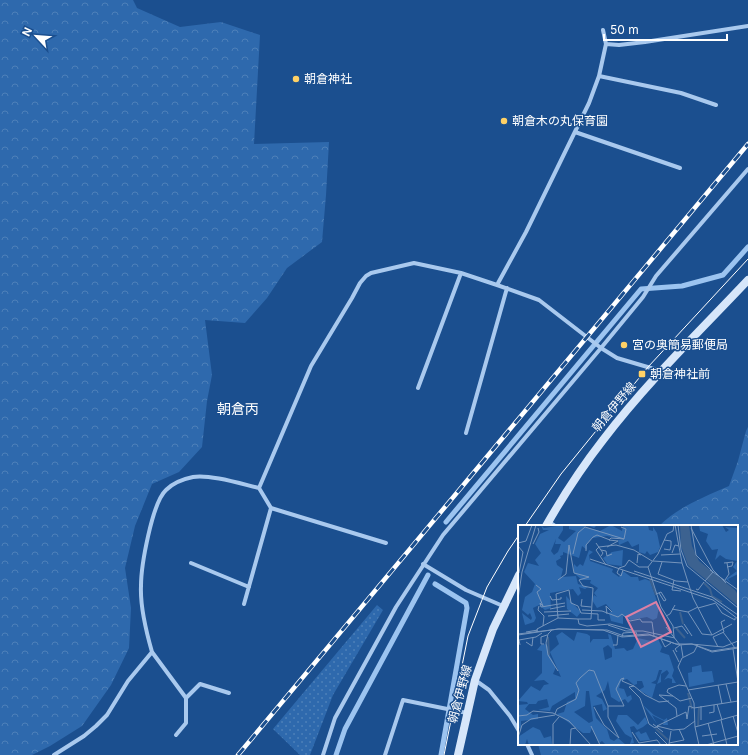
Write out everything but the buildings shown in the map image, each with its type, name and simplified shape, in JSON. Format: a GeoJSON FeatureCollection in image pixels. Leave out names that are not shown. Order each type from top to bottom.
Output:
{"type":"FeatureCollection","features":[{"type":"Feature","properties":{"kind":"main road","name":"朝倉伊野線"},"geometry":{"type":"LineString","coordinates":[[550,525],[570,487],[603,440],[661,371],[748,280]]}},
{"type":"Feature","properties":{"kind":"main road","name":"朝倉伊野線"},"geometry":{"type":"LineString","coordinates":[[458,755],[475,680],[493,629],[518,577]]}},
{"type":"Feature","properties":{"kind":"street"},"geometry":{"type":"LineString","coordinates":[[606,44],[619,45],[645,42],[748,26]]}},
{"type":"Feature","properties":{"kind":"street"},"geometry":{"type":"LineString","coordinates":[[497,285],[526,232],[589,103],[599,76],[606,44],[603,30]]}},
{"type":"Feature","properties":{"kind":"street"},"geometry":{"type":"LineString","coordinates":[[599,76],[681,93],[716,105]]}},
{"type":"Feature","properties":{"kind":"street"},"geometry":{"type":"LineString","coordinates":[[575,132],[680,168]]}},
{"type":"Feature","properties":{"kind":"street"},"geometry":{"type":"LineString","coordinates":[[323,755],[335,718],[396,607],[443,535],[599,346],[643,297],[656,276],[748,169]]}},
{"type":"Feature","properties":{"kind":"street"},"geometry":{"type":"LineString","coordinates":[[259,488],[311,366],[360,282],[371,273],[414,262],[507,288],[539,300],[592,341],[617,358],[661,371]]}},
{"type":"Feature","properties":{"kind":"street"},"geometry":{"type":"LineString","coordinates":[[418,388],[461,274]]}},
{"type":"Feature","properties":{"kind":"street"},"geometry":{"type":"LineString","coordinates":[[466,433],[507,288]]}},
{"type":"Feature","properties":{"kind":"street"},"geometry":{"type":"LineString","coordinates":[[176,734],[186,723],[186,698],[152,652],[144,619],[140,587],[142,564],[154,517],[158,502],[165,490],[174,484],[195,476],[259,488],[271,508],[386,543]]}},
{"type":"Feature","properties":{"kind":"street"},"geometry":{"type":"LineString","coordinates":[[244,604],[271,508]]}},
{"type":"Feature","properties":{"kind":"street"},"geometry":{"type":"LineString","coordinates":[[191,563],[249,587]]}},
{"type":"Feature","properties":{"kind":"street"},"geometry":{"type":"LineString","coordinates":[[423,564],[466,590],[503,606]]}},
{"type":"Feature","properties":{"kind":"street"},"geometry":{"type":"LineString","coordinates":[[57,754],[96,726],[107,715],[128,681],[152,652]]}},
{"type":"Feature","properties":{"kind":"street"},"geometry":{"type":"LineString","coordinates":[[475,680],[489,690],[510,716],[518,729]]}},
{"type":"Feature","properties":{"kind":"street"},"geometry":{"type":"LineString","coordinates":[[186,698],[200,684],[229,693]]}},
{"type":"Feature","properties":{"kind":"street"},"geometry":{"type":"LineString","coordinates":[[385,755],[403,700],[467,713]]}},
{"type":"Feature","properties":{"kind":"street"},"geometry":{"type":"LineString","coordinates":[[527,745],[532,755]]}},
{"type":"Feature","properties":{"kind":"green space"},"geometry":{"type":"Polygon","coordinates":[[[0,0],[133,0],[137,8],[180,27],[221,22],[260,35],[254,144],[329,142],[322,242],[287,268],[267,298],[245,323],[205,320],[212,375],[207,401],[202,447],[179,472],[152,484],[135,526],[125,568],[131,608],[129,648],[111,685],[82,726],[50,746],[32,755],[0,755],[0,0]]]}},
{"type":"Feature","properties":{"kind":"green space"},"geometry":{"type":"Polygon","coordinates":[[[748,427],[748,755],[541,755],[538,745],[738,745],[738,525],[660,525],[674,513],[701,498],[729,486],[738,461],[748,427]]]}},
{"type":"Feature","properties":{"kind":"green space"},"geometry":{"type":"Polygon","coordinates":[[[377,605],[383,610],[333,695],[310,755],[300,755],[273,729],[377,605]]]}},
{"type":"Feature","properties":{"kind":"waterway"},"geometry":{"type":"LineString","coordinates":[[446,522],[641,289],[682,286],[723,275],[748,247]]}},
{"type":"Feature","properties":{"kind":"waterway"},"geometry":{"type":"LineString","coordinates":[[336,755],[345,729],[428,575]]}},
{"type":"Feature","properties":{"kind":"waterway"},"geometry":{"type":"LineString","coordinates":[[435,584],[466,603],[467,608],[441,755]]}},
{"type":"Feature","properties":{"kind":"tram line"},"geometry":{"type":"LineString","coordinates":[[526,525],[561,474],[648,367],[748,259]]}},
{"type":"Feature","properties":{"kind":"tram line"},"geometry":{"type":"LineString","coordinates":[[444,755],[468,636],[487,587],[518,536]]}},
{"type":"Feature","properties":{"kind":"railway"},"geometry":{"type":"LineString","coordinates":[[238,755],[748,144]]}},
{"type":"Feature","properties":{"kind":"place","name":"朝倉神社"},"geometry":{"type":"Point","coordinates":[296,79]}},
{"type":"Feature","properties":{"kind":"place","name":"朝倉木の丸保育園"},"geometry":{"type":"Point","coordinates":[504,121]}},
{"type":"Feature","properties":{"kind":"place","name":"宮の奥簡易郵便局"},"geometry":{"type":"Point","coordinates":[624,345]}},
{"type":"Feature","properties":{"kind":"place","name":"朝倉神社前"},"geometry":{"type":"Point","coordinates":[642,374]}},
{"type":"Feature","properties":{"kind":"district","name":"朝倉丙"},"geometry":{"type":"Point","coordinates":[238,409]}}]}
